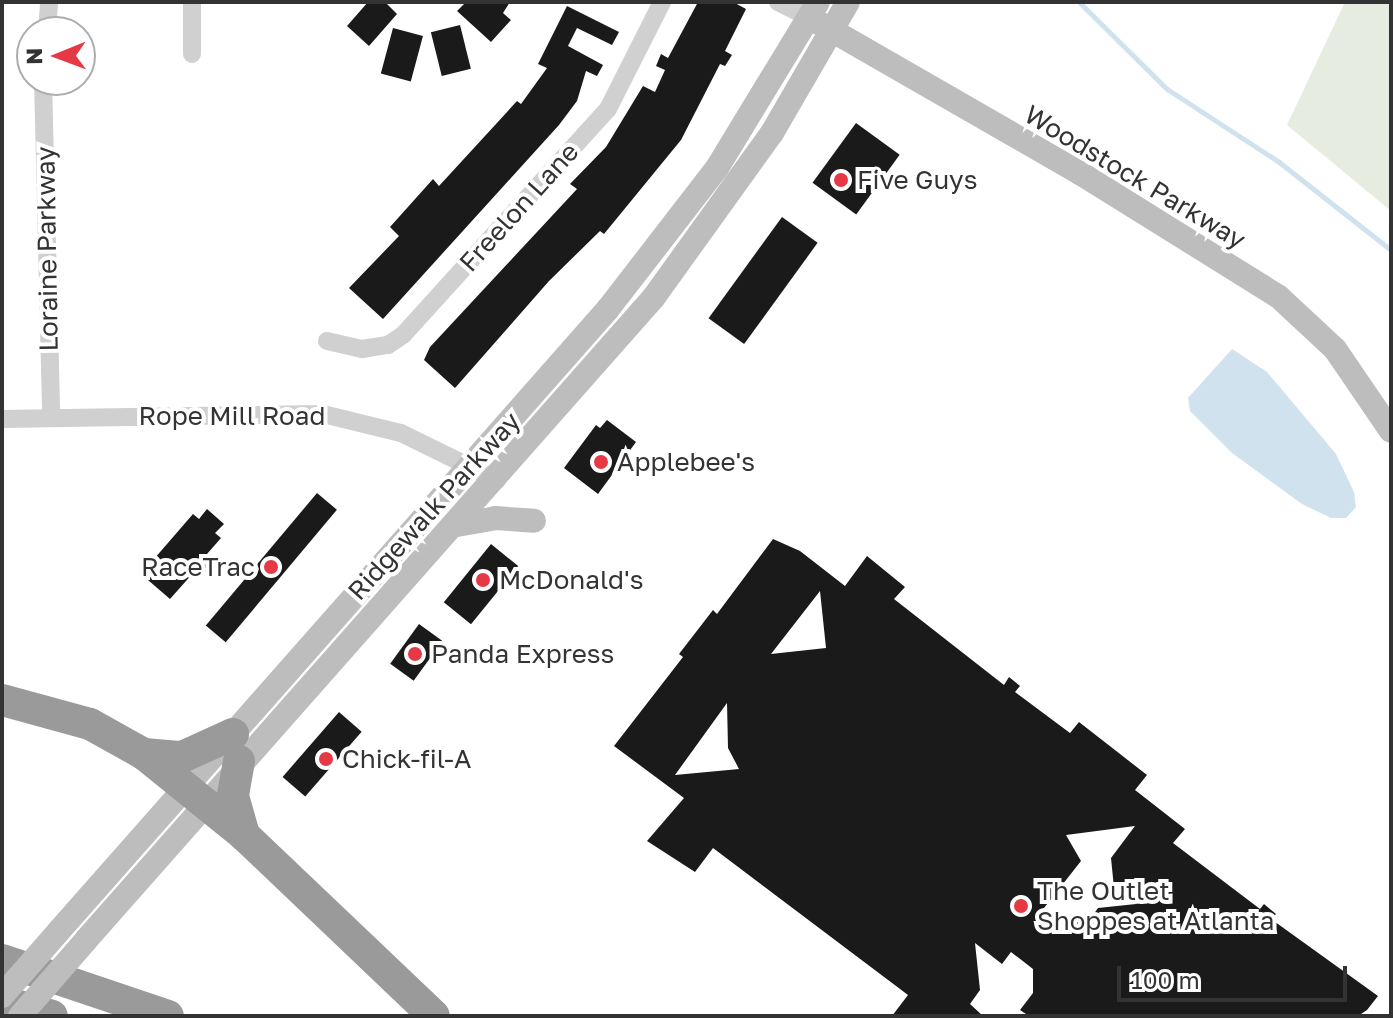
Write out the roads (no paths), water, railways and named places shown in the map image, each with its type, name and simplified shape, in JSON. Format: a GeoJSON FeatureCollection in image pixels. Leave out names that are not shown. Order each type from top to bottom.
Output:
{"type":"FeatureCollection","features":[{"type":"Feature","properties":{"kind":"highway"},"geometry":{"type":"LineString","coordinates":[[2,700],[90,724],[144,754],[244,835],[434,1016]]}},
{"type":"Feature","properties":{"kind":"highway"},"geometry":{"type":"LineString","coordinates":[[144,754],[182,757],[236,747],[233,796],[244,835]]}},
{"type":"Feature","properties":{"kind":"highway"},"geometry":{"type":"LineString","coordinates":[[2,960],[168,1016]]}},
{"type":"Feature","properties":{"kind":"highway"},"geometry":{"type":"LineString","coordinates":[[2,999],[52,1016]]}},
{"type":"Feature","properties":{"kind":"main road","name":"Ridgewalk Parkway"},"geometry":{"type":"LineString","coordinates":[[236,747],[457,525],[685,257],[772,133],[848,2]]}},
{"type":"Feature","properties":{"kind":"main road","name":"Woodstock Parkway"},"geometry":{"type":"LineString","coordinates":[[814,10],[832,32],[1080,173],[1279,297],[1335,349],[1391,431]]}},
{"type":"Feature","properties":{"kind":"main road","name":"Ridgewalk Parkway"},"geometry":{"type":"LineString","coordinates":[[2,999],[58,932],[194,795],[236,747],[677,222],[756,108],[814,10]]}},
{"type":"Feature","properties":{"kind":"main road"},"geometry":{"type":"LineString","coordinates":[[457,525],[495,518],[534,521]]}},
{"type":"Feature","properties":{"kind":"main road","name":"Ridgewalk Parkway"},"geometry":{"type":"LineString","coordinates":[[20,1016],[86,940],[194,795]]}},
{"type":"Feature","properties":{"kind":"street"},"geometry":{"type":"LineString","coordinates":[[192,2],[192,54]]}},
{"type":"Feature","properties":{"kind":"street","name":"Freelon Lane"},"geometry":{"type":"LineString","coordinates":[[327,341],[362,349],[388,345],[403,335],[608,109],[662,2]]}},
{"type":"Feature","properties":{"kind":"street"},"geometry":{"type":"LineString","coordinates":[[778,2],[814,10]]}},
{"type":"Feature","properties":{"kind":"street","name":"Loraine Parkway"},"geometry":{"type":"LineString","coordinates":[[43,96],[51,418]]}},
{"type":"Feature","properties":{"kind":"street","name":"Rope Mill Road"},"geometry":{"type":"LineString","coordinates":[[2,419],[323,414],[379,424],[497,480]]}},
{"type":"Feature","properties":{"kind":"water"},"geometry":{"type":"Polygon","coordinates":[[[1232,349],[1267,372],[1336,454],[1354,492],[1356,507],[1346,518],[1331,518],[1302,504],[1232,453],[1190,411],[1188,398],[1232,349]]]}},
{"type":"Feature","properties":{"kind":"waterway"},"geometry":{"type":"LineString","coordinates":[[1079,2],[1167,89],[1279,162],[1391,250]]}},
{"type":"Feature","properties":{"kind":"place","name":"Five Guys"},"geometry":{"type":"Point","coordinates":[841,180]}},
{"type":"Feature","properties":{"kind":"place","name":"Applebee's"},"geometry":{"type":"Point","coordinates":[601,462]}},
{"type":"Feature","properties":{"kind":"place","name":"RaceTrac"},"geometry":{"type":"Point","coordinates":[271,567]}},
{"type":"Feature","properties":{"kind":"place","name":"McDonald's"},"geometry":{"type":"Point","coordinates":[483,580]}},
{"type":"Feature","properties":{"kind":"place","name":"Panda Express"},"geometry":{"type":"Point","coordinates":[415,654]}},
{"type":"Feature","properties":{"kind":"place","name":"Chick-fil-A"},"geometry":{"type":"Point","coordinates":[326,759]}},
{"type":"Feature","properties":{"kind":"place","name":"The Outlet Shoppes at Atlanta"},"geometry":{"type":"Point","coordinates":[1021,906]}}]}
